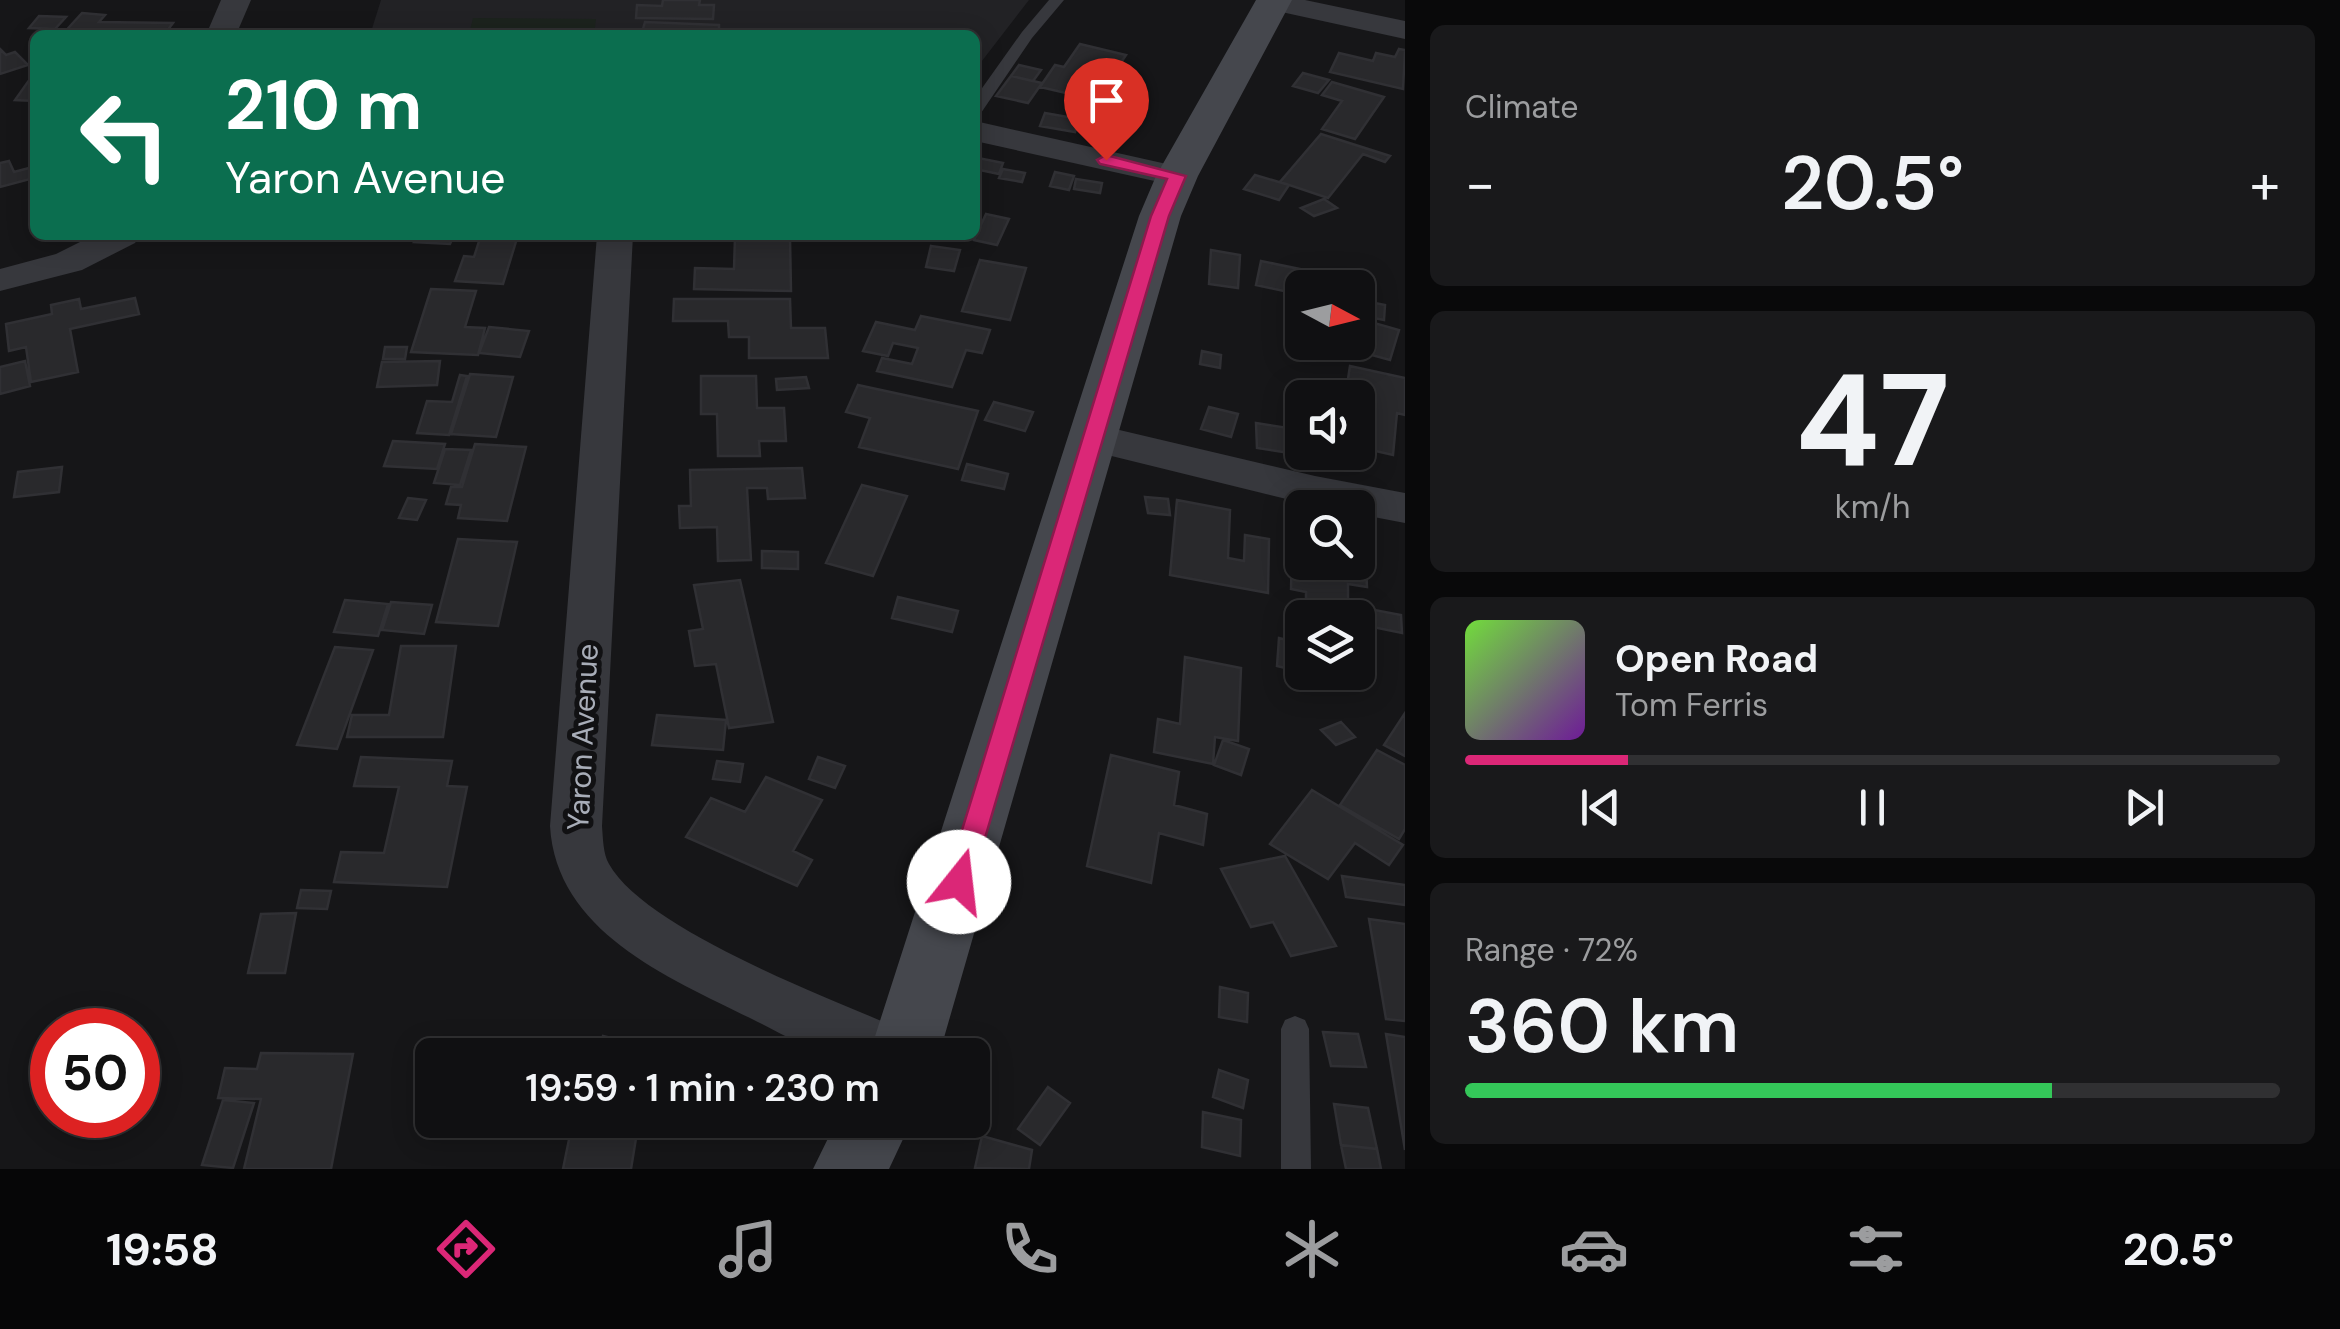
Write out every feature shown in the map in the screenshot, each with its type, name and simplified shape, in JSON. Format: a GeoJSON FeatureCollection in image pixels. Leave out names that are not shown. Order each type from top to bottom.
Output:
{"type":"FeatureCollection","features":[{"type":"Feature","properties":{"kind":"main road"},"geometry":{"type":"LineString","coordinates":[[906,1038],[1160,216],[1177,176],[1274,1]]}},
{"type":"Feature","properties":{"kind":"main road"},"geometry":{"type":"LineString","coordinates":[[850,1169],[866,1138]]}},
{"type":"Feature","properties":{"kind":"street"},"geometry":{"type":"LineString","coordinates":[[223,30],[236,0]]}},
{"type":"Feature","properties":{"kind":"street"},"geometry":{"type":"LineString","coordinates":[[1274,1],[1405,30]]}},
{"type":"Feature","properties":{"kind":"street"},"geometry":{"type":"LineString","coordinates":[[980,132],[1177,176]]}},
{"type":"Feature","properties":{"kind":"street"},"geometry":{"type":"LineString","coordinates":[[0,280],[68,262],[112,240]]}},
{"type":"Feature","properties":{"kind":"street","name":"Yaron Avenue"},"geometry":{"type":"LineString","coordinates":[[614,240],[576,826],[578,855],[587,877],[605,901],[654,938],[752,991],[861,1038]]}},
{"type":"Feature","properties":{"kind":"street"},"geometry":{"type":"LineString","coordinates":[[1094,438],[1315,492],[1405,508]]}},
{"type":"Feature","properties":{"kind":"lane"},"geometry":{"type":"LineString","coordinates":[[980,103],[1027,34],[1057,0]]}},
{"type":"Feature","properties":{"kind":"lane"},"geometry":{"type":"LineString","coordinates":[[1295,1029],[1296,1169]]}},
{"type":"Feature","properties":{"kind":"shaded area"},"geometry":{"type":"Polygon","coordinates":[[[381,0],[1029,0],[980,64],[980,30],[372,30],[381,0]]]}},
{"type":"Feature","properties":{"kind":"shaded area"},"geometry":{"type":"Polygon","coordinates":[[[473,18],[596,19],[595,30],[470,30],[473,18]]]}},
{"type":"Feature","properties":{"kind":"building"},"geometry":{"type":"Polygon","coordinates":[[[663,0],[700,0],[699,5],[714,5],[713,19],[636,18],[637,5],[662,6],[663,0]]]}},
{"type":"Feature","properties":{"kind":"building"},"geometry":{"type":"Polygon","coordinates":[[[82,13],[105,15],[99,22],[173,23],[168,30],[67,30],[82,13]]]}},
{"type":"Feature","properties":{"kind":"building"},"geometry":{"type":"Polygon","coordinates":[[[39,16],[66,17],[55,29],[29,28],[39,16]]]}},
{"type":"Feature","properties":{"kind":"building"},"geometry":{"type":"Polygon","coordinates":[[[645,22],[719,25],[719,30],[643,29],[645,22]]]}},
{"type":"Feature","properties":{"kind":"building"},"geometry":{"type":"Polygon","coordinates":[[[1080,44],[1126,55],[1096,100],[1040,87],[1055,65],[1064,67],[1080,44]]]}},
{"type":"Feature","properties":{"kind":"building"},"geometry":{"type":"Polygon","coordinates":[[[0,49],[6,55],[15,52],[28,65],[0,74],[0,49]]]}},
{"type":"Feature","properties":{"kind":"building"},"geometry":{"type":"Polygon","coordinates":[[[1399,49],[1405,50],[1403,89],[1330,72],[1339,53],[1373,61],[1376,53],[1395,57],[1399,49]]]}},
{"type":"Feature","properties":{"kind":"building"},"geometry":{"type":"Polygon","coordinates":[[[1019,65],[1041,70],[1033,81],[1011,76],[1019,65]]]}},
{"type":"Feature","properties":{"kind":"building"},"geometry":{"type":"Polygon","coordinates":[[[1303,73],[1329,80],[1318,93],[1293,86],[1303,73]]]}},
{"type":"Feature","properties":{"kind":"building"},"geometry":{"type":"Polygon","coordinates":[[[1011,76],[1042,83],[1028,103],[996,96],[1011,76]]]}},
{"type":"Feature","properties":{"kind":"building"},"geometry":{"type":"Polygon","coordinates":[[[30,79],[30,101],[15,100],[30,79]]]}},
{"type":"Feature","properties":{"kind":"building"},"geometry":{"type":"Polygon","coordinates":[[[1332,82],[1384,97],[1355,139],[1322,129],[1342,101],[1322,95],[1332,82]]]}},
{"type":"Feature","properties":{"kind":"building"},"geometry":{"type":"Polygon","coordinates":[[[1045,113],[1079,119],[1075,132],[1040,126],[1045,113]]]}},
{"type":"Feature","properties":{"kind":"building"},"geometry":{"type":"Polygon","coordinates":[[[1321,134],[1390,156],[1385,162],[1363,154],[1328,198],[1280,182],[1321,134]]]}},
{"type":"Feature","properties":{"kind":"building"},"geometry":{"type":"Polygon","coordinates":[[[980,158],[1003,163],[999,174],[980,170],[980,158]]]}},
{"type":"Feature","properties":{"kind":"building"},"geometry":{"type":"Polygon","coordinates":[[[9,161],[14,172],[29,168],[30,179],[0,187],[0,163],[9,161]]]}},
{"type":"Feature","properties":{"kind":"building"},"geometry":{"type":"Polygon","coordinates":[[[1003,169],[1025,173],[1022,182],[999,178],[1003,169]]]}},
{"type":"Feature","properties":{"kind":"building"},"geometry":{"type":"Polygon","coordinates":[[[1055,172],[1074,176],[1069,190],[1050,186],[1055,172]]]}},
{"type":"Feature","properties":{"kind":"building"},"geometry":{"type":"Polygon","coordinates":[[[1255,175],[1289,185],[1279,200],[1244,189],[1255,175]]]}},
{"type":"Feature","properties":{"kind":"building"},"geometry":{"type":"Polygon","coordinates":[[[1076,179],[1102,183],[1100,193],[1074,189],[1076,179]]]}},
{"type":"Feature","properties":{"kind":"building"},"geometry":{"type":"Polygon","coordinates":[[[1324,199],[1337,208],[1314,216],[1301,208],[1324,199]]]}},
{"type":"Feature","properties":{"kind":"building"},"geometry":{"type":"Polygon","coordinates":[[[986,214],[1009,219],[997,245],[974,240],[980,240],[986,214]]]}},
{"type":"Feature","properties":{"kind":"building"},"geometry":{"type":"Polygon","coordinates":[[[415,240],[452,240],[450,244],[415,240]]]}},
{"type":"Feature","properties":{"kind":"building"},"geometry":{"type":"Polygon","coordinates":[[[479,240],[516,240],[503,284],[455,281],[464,256],[474,257],[479,240]]]}},
{"type":"Feature","properties":{"kind":"building"},"geometry":{"type":"Polygon","coordinates":[[[735,240],[790,240],[791,291],[694,289],[695,268],[734,269],[735,240]]]}},
{"type":"Feature","properties":{"kind":"building"},"geometry":{"type":"Polygon","coordinates":[[[931,246],[960,250],[954,271],[926,267],[931,246]]]}},
{"type":"Feature","properties":{"kind":"building"},"geometry":{"type":"Polygon","coordinates":[[[1211,250],[1240,255],[1238,288],[1209,284],[1211,250]]]}},
{"type":"Feature","properties":{"kind":"building"},"geometry":{"type":"Polygon","coordinates":[[[980,260],[1026,268],[1010,320],[962,311],[980,260]]]}},
{"type":"Feature","properties":{"kind":"building"},"geometry":{"type":"Polygon","coordinates":[[[1261,261],[1305,270],[1285,270],[1285,291],[1256,285],[1261,261]]]}},
{"type":"Feature","properties":{"kind":"building"},"geometry":{"type":"Polygon","coordinates":[[[431,289],[476,291],[465,327],[485,328],[478,355],[411,352],[431,289]]]}},
{"type":"Feature","properties":{"kind":"building"},"geometry":{"type":"Polygon","coordinates":[[[135,298],[139,314],[70,329],[78,372],[31,382],[26,347],[9,351],[6,324],[52,314],[51,305],[79,299],[81,309],[135,298]]]}},
{"type":"Feature","properties":{"kind":"building"},"geometry":{"type":"Polygon","coordinates":[[[674,299],[790,299],[791,328],[825,328],[828,358],[749,358],[749,337],[729,337],[728,321],[673,321],[674,299]]]}},
{"type":"Feature","properties":{"kind":"building"},"geometry":{"type":"Polygon","coordinates":[[[1375,303],[1385,305],[1384,320],[1375,318],[1375,303]]]}},
{"type":"Feature","properties":{"kind":"building"},"geometry":{"type":"Polygon","coordinates":[[[921,316],[990,330],[982,353],[966,350],[952,387],[877,371],[882,358],[912,364],[918,348],[893,343],[888,356],[863,351],[876,322],[915,330],[921,316]]]}},
{"type":"Feature","properties":{"kind":"building"},"geometry":{"type":"Polygon","coordinates":[[[1375,323],[1399,330],[1390,360],[1375,356],[1375,323]]]}},
{"type":"Feature","properties":{"kind":"building"},"geometry":{"type":"Polygon","coordinates":[[[489,327],[529,331],[520,357],[479,353],[489,327]]]}},
{"type":"Feature","properties":{"kind":"building"},"geometry":{"type":"Polygon","coordinates":[[[385,347],[407,347],[405,359],[383,359],[385,347]]]}},
{"type":"Feature","properties":{"kind":"building"},"geometry":{"type":"Polygon","coordinates":[[[1202,351],[1221,355],[1220,368],[1200,364],[1202,351]]]}},
{"type":"Feature","properties":{"kind":"building"},"geometry":{"type":"Polygon","coordinates":[[[25,361],[30,386],[0,394],[0,367],[25,361]]]}},
{"type":"Feature","properties":{"kind":"building"},"geometry":{"type":"Polygon","coordinates":[[[440,361],[437,385],[377,387],[382,362],[440,361]]]}},
{"type":"Feature","properties":{"kind":"building"},"geometry":{"type":"Polygon","coordinates":[[[1350,366],[1405,378],[1405,415],[1397,413],[1393,455],[1375,451],[1375,380],[1348,380],[1350,366]]]}},
{"type":"Feature","properties":{"kind":"building"},"geometry":{"type":"Polygon","coordinates":[[[470,374],[513,377],[496,437],[451,434],[470,374]]]}},
{"type":"Feature","properties":{"kind":"building"},"geometry":{"type":"Polygon","coordinates":[[[460,375],[467,376],[449,435],[417,433],[427,401],[452,402],[460,375]]]}},
{"type":"Feature","properties":{"kind":"building"},"geometry":{"type":"Polygon","coordinates":[[[701,376],[756,376],[757,408],[784,408],[786,441],[759,441],[760,456],[718,456],[717,414],[701,414],[701,376]]]}},
{"type":"Feature","properties":{"kind":"building"},"geometry":{"type":"Polygon","coordinates":[[[806,377],[809,388],[777,390],[776,379],[806,377]]]}},
{"type":"Feature","properties":{"kind":"building"},"geometry":{"type":"Polygon","coordinates":[[[858,385],[978,411],[958,469],[859,447],[870,418],[846,412],[858,385]]]}},
{"type":"Feature","properties":{"kind":"building"},"geometry":{"type":"Polygon","coordinates":[[[994,402],[1033,412],[1025,431],[985,420],[994,402]]]}},
{"type":"Feature","properties":{"kind":"building"},"geometry":{"type":"Polygon","coordinates":[[[1209,407],[1238,414],[1231,437],[1201,429],[1209,407]]]}},
{"type":"Feature","properties":{"kind":"building"},"geometry":{"type":"Polygon","coordinates":[[[1256,423],[1285,427],[1285,452],[1257,448],[1256,423]]]}},
{"type":"Feature","properties":{"kind":"building"},"geometry":{"type":"Polygon","coordinates":[[[393,441],[445,444],[437,469],[384,466],[393,441]]]}},
{"type":"Feature","properties":{"kind":"building"},"geometry":{"type":"Polygon","coordinates":[[[475,444],[526,447],[507,521],[458,518],[461,505],[446,504],[451,487],[462,487],[475,444]]]}},
{"type":"Feature","properties":{"kind":"building"},"geometry":{"type":"Polygon","coordinates":[[[445,449],[471,450],[460,485],[434,483],[445,449]]]}},
{"type":"Feature","properties":{"kind":"building"},"geometry":{"type":"Polygon","coordinates":[[[967,464],[1008,474],[1004,489],[962,480],[967,464]]]}},
{"type":"Feature","properties":{"kind":"building"},"geometry":{"type":"Polygon","coordinates":[[[62,467],[59,492],[14,497],[18,472],[62,467]]]}},
{"type":"Feature","properties":{"kind":"building"},"geometry":{"type":"Polygon","coordinates":[[[802,468],[805,498],[768,499],[767,488],[747,488],[751,560],[718,561],[717,527],[680,528],[679,506],[691,506],[690,470],[802,468]]]}},
{"type":"Feature","properties":{"kind":"building"},"geometry":{"type":"Polygon","coordinates":[[[862,485],[907,496],[873,576],[826,563],[862,485]]]}},
{"type":"Feature","properties":{"kind":"building"},"geometry":{"type":"Polygon","coordinates":[[[1145,497],[1168,499],[1170,515],[1148,513],[1145,497]]]}},
{"type":"Feature","properties":{"kind":"building"},"geometry":{"type":"Polygon","coordinates":[[[408,498],[426,500],[417,520],[399,518],[408,498]]]}},
{"type":"Feature","properties":{"kind":"building"},"geometry":{"type":"Polygon","coordinates":[[[1177,500],[1230,510],[1228,558],[1244,561],[1245,535],[1269,539],[1268,593],[1170,575],[1177,500]]]}},
{"type":"Feature","properties":{"kind":"building"},"geometry":{"type":"Polygon","coordinates":[[[458,539],[517,542],[498,626],[436,622],[458,539]]]}},
{"type":"Feature","properties":{"kind":"building"},"geometry":{"type":"Polygon","coordinates":[[[762,551],[798,552],[798,569],[762,568],[762,551]]]}},
{"type":"Feature","properties":{"kind":"building"},"geometry":{"type":"Polygon","coordinates":[[[740,580],[773,722],[729,728],[716,664],[695,666],[689,631],[703,629],[694,585],[740,580]]]}},
{"type":"Feature","properties":{"kind":"building"},"geometry":{"type":"Polygon","coordinates":[[[1291,580],[1367,580],[1367,587],[1348,584],[1348,600],[1306,600],[1306,592],[1291,589],[1291,580]]]}},
{"type":"Feature","properties":{"kind":"building"},"geometry":{"type":"Polygon","coordinates":[[[898,597],[958,611],[952,632],[892,618],[898,597]]]}},
{"type":"Feature","properties":{"kind":"building"},"geometry":{"type":"Polygon","coordinates":[[[345,600],[388,604],[378,636],[334,632],[345,600]]]}},
{"type":"Feature","properties":{"kind":"building"},"geometry":{"type":"Polygon","coordinates":[[[391,602],[432,605],[424,634],[382,630],[391,602]]]}},
{"type":"Feature","properties":{"kind":"building"},"geometry":{"type":"Polygon","coordinates":[[[1375,610],[1401,615],[1402,633],[1375,627],[1375,610]]]}},
{"type":"Feature","properties":{"kind":"building"},"geometry":{"type":"Polygon","coordinates":[[[1279,638],[1285,640],[1285,668],[1277,666],[1279,638]]]}},
{"type":"Feature","properties":{"kind":"building"},"geometry":{"type":"Polygon","coordinates":[[[401,646],[456,646],[443,737],[347,737],[352,715],[389,715],[401,646]]]}},
{"type":"Feature","properties":{"kind":"building"},"geometry":{"type":"Polygon","coordinates":[[[335,647],[373,650],[337,749],[297,745],[335,647]]]}},
{"type":"Feature","properties":{"kind":"building"},"geometry":{"type":"Polygon","coordinates":[[[1185,657],[1241,668],[1238,741],[1215,737],[1213,764],[1154,752],[1158,719],[1180,724],[1185,657]]]}},
{"type":"Feature","properties":{"kind":"building"},"geometry":{"type":"Polygon","coordinates":[[[1405,713],[1405,756],[1384,745],[1405,713]]]}},
{"type":"Feature","properties":{"kind":"building"},"geometry":{"type":"Polygon","coordinates":[[[657,715],[726,720],[723,750],[652,745],[657,715]]]}},
{"type":"Feature","properties":{"kind":"building"},"geometry":{"type":"Polygon","coordinates":[[[1341,722],[1355,737],[1336,745],[1321,730],[1341,722]]]}},
{"type":"Feature","properties":{"kind":"building"},"geometry":{"type":"Polygon","coordinates":[[[1223,740],[1249,749],[1241,775],[1214,765],[1223,740]]]}},
{"type":"Feature","properties":{"kind":"building"},"geometry":{"type":"Polygon","coordinates":[[[1377,750],[1405,765],[1405,829],[1399,839],[1340,805],[1377,750]]]}},
{"type":"Feature","properties":{"kind":"building"},"geometry":{"type":"Polygon","coordinates":[[[1111,755],[1179,772],[1174,805],[1207,814],[1203,845],[1159,833],[1151,883],[1087,866],[1111,755]]]}},
{"type":"Feature","properties":{"kind":"building"},"geometry":{"type":"Polygon","coordinates":[[[361,757],[452,761],[447,786],[467,787],[447,887],[334,882],[341,852],[384,853],[399,787],[354,786],[361,757]]]}},
{"type":"Feature","properties":{"kind":"building"},"geometry":{"type":"Polygon","coordinates":[[[818,757],[845,766],[835,788],[809,779],[818,757]]]}},
{"type":"Feature","properties":{"kind":"building"},"geometry":{"type":"Polygon","coordinates":[[[717,761],[743,764],[740,782],[713,779],[717,761]]]}},
{"type":"Feature","properties":{"kind":"building"},"geometry":{"type":"Polygon","coordinates":[[[766,777],[822,800],[793,851],[812,860],[797,886],[686,837],[711,798],[745,812],[766,777]]]}},
{"type":"Feature","properties":{"kind":"building"},"geometry":{"type":"Polygon","coordinates":[[[1312,790],[1403,845],[1389,865],[1355,843],[1328,879],[1270,844],[1312,790]]]}},
{"type":"Feature","properties":{"kind":"building"},"geometry":{"type":"Polygon","coordinates":[[[1285,856],[1336,946],[1291,956],[1273,922],[1251,927],[1221,869],[1285,856]]]}},
{"type":"Feature","properties":{"kind":"building"},"geometry":{"type":"Polygon","coordinates":[[[1342,876],[1405,885],[1405,905],[1346,897],[1342,876]]]}},
{"type":"Feature","properties":{"kind":"building"},"geometry":{"type":"Polygon","coordinates":[[[301,890],[331,891],[327,909],[297,908],[301,890]]]}},
{"type":"Feature","properties":{"kind":"building"},"geometry":{"type":"Polygon","coordinates":[[[296,913],[285,973],[248,973],[261,914],[296,913]]]}},
{"type":"Feature","properties":{"kind":"building"},"geometry":{"type":"Polygon","coordinates":[[[1369,919],[1405,924],[1405,1021],[1386,1019],[1369,919]]]}},
{"type":"Feature","properties":{"kind":"building"},"geometry":{"type":"Polygon","coordinates":[[[1220,987],[1248,993],[1247,1022],[1219,1017],[1220,987]]]}},
{"type":"Feature","properties":{"kind":"building"},"geometry":{"type":"Polygon","coordinates":[[[1323,1032],[1358,1034],[1366,1067],[1331,1066],[1323,1032]]]}},
{"type":"Feature","properties":{"kind":"building"},"geometry":{"type":"Polygon","coordinates":[[[1386,1034],[1405,1037],[1405,1150],[1386,1034]]]}},
{"type":"Feature","properties":{"kind":"building"},"geometry":{"type":"Polygon","coordinates":[[[261,1053],[353,1054],[331,1169],[244,1169],[261,1099],[218,1098],[225,1068],[257,1069],[261,1053]]]}},
{"type":"Feature","properties":{"kind":"building"},"geometry":{"type":"Polygon","coordinates":[[[1219,1070],[1248,1080],[1243,1108],[1213,1097],[1219,1070]]]}},
{"type":"Feature","properties":{"kind":"building"},"geometry":{"type":"Polygon","coordinates":[[[1048,1087],[1070,1103],[1040,1145],[1018,1129],[1048,1087]]]}},
{"type":"Feature","properties":{"kind":"building"},"geometry":{"type":"Polygon","coordinates":[[[223,1100],[254,1103],[233,1168],[202,1165],[223,1100]]]}},
{"type":"Feature","properties":{"kind":"building"},"geometry":{"type":"Polygon","coordinates":[[[1334,1104],[1368,1108],[1377,1149],[1341,1145],[1334,1104]]]}},
{"type":"Feature","properties":{"kind":"building"},"geometry":{"type":"Polygon","coordinates":[[[1203,1112],[1241,1120],[1240,1156],[1202,1147],[1203,1112]]]}},
{"type":"Feature","properties":{"kind":"building"},"geometry":{"type":"Polygon","coordinates":[[[569,1138],[636,1138],[631,1169],[563,1169],[569,1138]]]}},
{"type":"Feature","properties":{"kind":"building"},"geometry":{"type":"Polygon","coordinates":[[[982,1138],[1032,1150],[1029,1169],[975,1168],[982,1138]]]}},
{"type":"Feature","properties":{"kind":"building"},"geometry":{"type":"Polygon","coordinates":[[[1341,1145],[1377,1149],[1381,1169],[1346,1169],[1341,1145]]]}},
{"type":"Feature","properties":{"kind":"route"},"geometry":{"type":"LineString","coordinates":[[959,882],[1160,216],[1177,176],[1106,160]]}}]}
